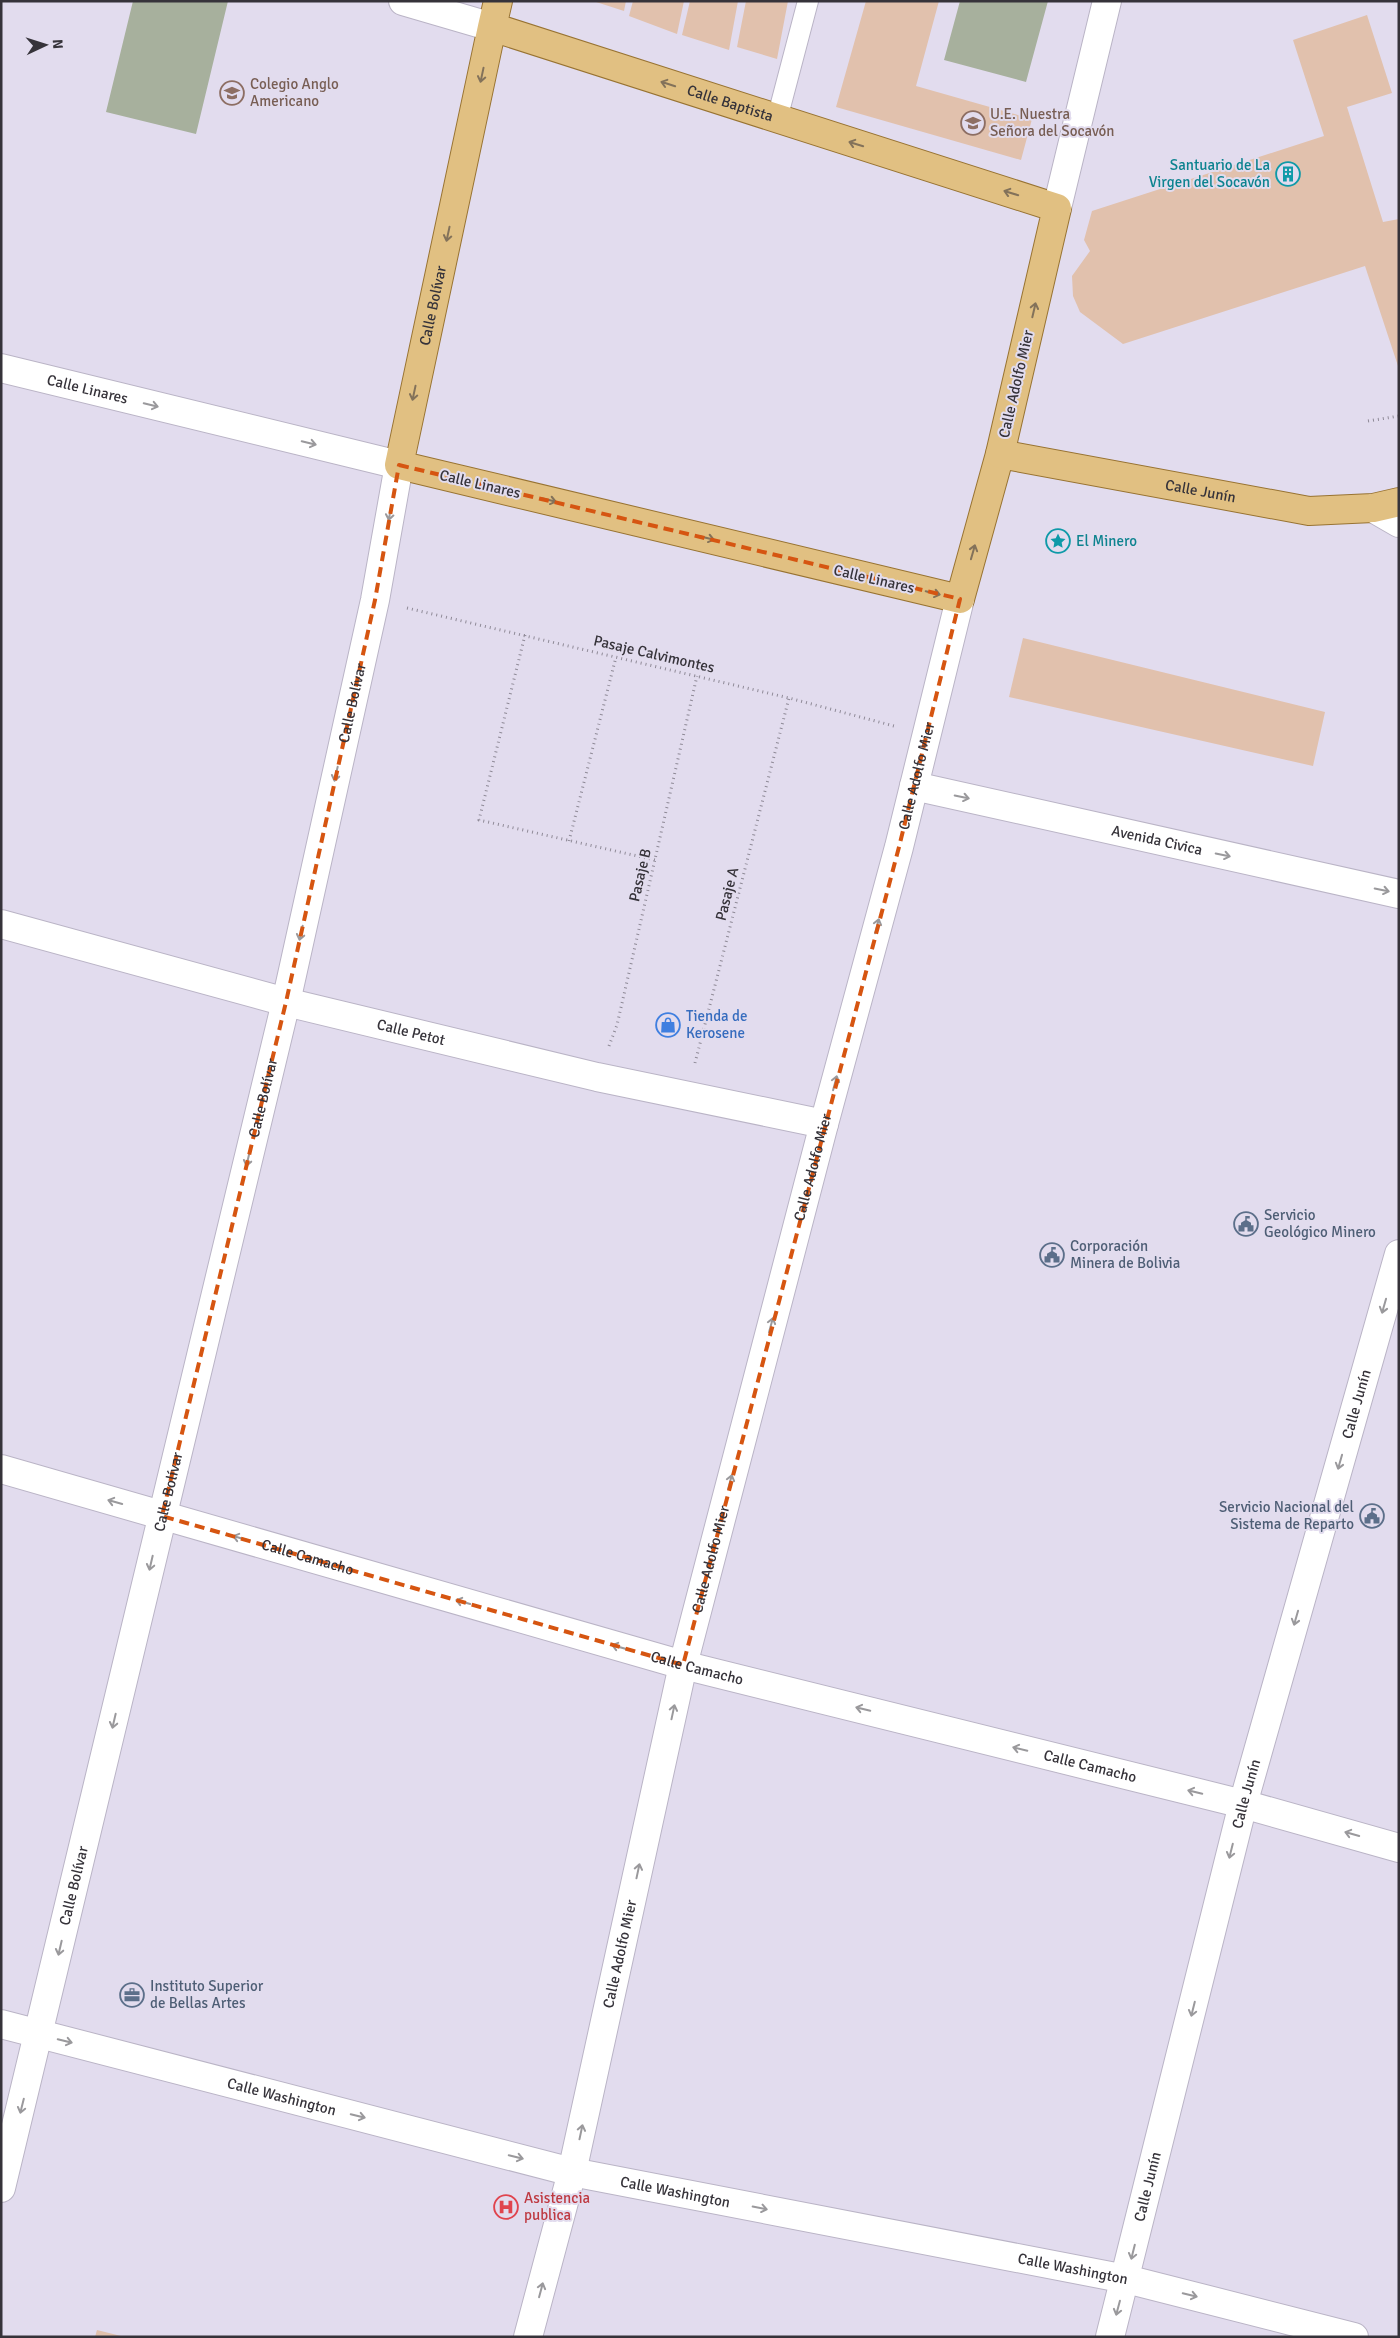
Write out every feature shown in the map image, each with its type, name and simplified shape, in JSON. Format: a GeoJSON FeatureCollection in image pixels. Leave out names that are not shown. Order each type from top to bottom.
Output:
{"type":"FeatureCollection","features":[{"type":"Feature","properties":{"kind":"main road","name":"Calle Baptista"},"geometry":{"type":"LineString","coordinates":[[495,14],[777,119],[1058,208]]}},
{"type":"Feature","properties":{"kind":"main road","name":"Calle Bolívar"},"geometry":{"type":"LineString","coordinates":[[399,465],[495,14]]}},
{"type":"Feature","properties":{"kind":"main road","name":"Calle Adolfo Mier"},"geometry":{"type":"LineString","coordinates":[[960,599],[1000,454],[1058,208]]}},
{"type":"Feature","properties":{"kind":"main road","name":"Calle Junín"},"geometry":{"type":"LineString","coordinates":[[1000,454],[1309,511],[1386,505]]}},
{"type":"Feature","properties":{"kind":"main road","name":"Calle Linares"},"geometry":{"type":"LineString","coordinates":[[399,465],[960,599]]}},
{"type":"Feature","properties":{"kind":"street","name":"Calle Baptista"},"geometry":{"type":"LineString","coordinates":[[403,1],[495,14]]}},
{"type":"Feature","properties":{"kind":"street","name":"Calle Adolfo Mier"},"geometry":{"type":"LineString","coordinates":[[1058,208],[1107,1]]}},
{"type":"Feature","properties":{"kind":"street","name":"Calle Linares"},"geometry":{"type":"LineString","coordinates":[[1,368],[399,465]]}},
{"type":"Feature","properties":{"kind":"street","name":"Calle Bolívar"},"geometry":{"type":"LineString","coordinates":[[1,2188],[286,1002],[375,600],[399,465]]}},
{"type":"Feature","properties":{"kind":"street","name":"Calle Junín"},"geometry":{"type":"LineString","coordinates":[[1386,505],[1399,523]]}},
{"type":"Feature","properties":{"kind":"street","name":"Calle Adolfo Mier"},"geometry":{"type":"LineString","coordinates":[[528,2337],[572,2172],[683,1665],[914,786],[960,599]]}},
{"type":"Feature","properties":{"kind":"street","name":"Avenida Civica"},"geometry":{"type":"LineString","coordinates":[[914,786],[1399,894]]}},
{"type":"Feature","properties":{"kind":"street","name":"Calle Petot"},"geometry":{"type":"LineString","coordinates":[[1,924],[286,1002],[597,1077],[824,1124]]}},
{"type":"Feature","properties":{"kind":"street","name":"Calle Junín"},"geometry":{"type":"LineString","coordinates":[[1110,2337],[1243,1804],[1398,1257]]}},
{"type":"Feature","properties":{"kind":"street","name":"Calle Camacho"},"geometry":{"type":"LineString","coordinates":[[1,1469],[683,1665],[1243,1804],[1399,1848]]}},
{"type":"Feature","properties":{"kind":"street","name":"Calle Washington"},"geometry":{"type":"LineString","coordinates":[[1,2024],[572,2172],[1126,2279],[1354,2337]]}},
{"type":"Feature","properties":{"kind":"lane"},"geometry":{"type":"LineString","coordinates":[[777,119],[808,1]]}},
{"type":"Feature","properties":{"kind":"path"},"geometry":{"type":"LineString","coordinates":[[1368,420],[1399,416]]}},
{"type":"Feature","properties":{"kind":"path","name":"Pasaje Calvimontes"},"geometry":{"type":"LineString","coordinates":[[375,600],[789,698],[926,734]]}},
{"type":"Feature","properties":{"kind":"path"},"geometry":{"type":"LineString","coordinates":[[525,635],[479,820],[655,860]]}},
{"type":"Feature","properties":{"kind":"path"},"geometry":{"type":"LineString","coordinates":[[569,841],[616,657]]}},
{"type":"Feature","properties":{"kind":"path","name":"Pasaje B"},"geometry":{"type":"LineString","coordinates":[[597,1077],[617,1025],[697,676]]}},
{"type":"Feature","properties":{"kind":"path","name":"Pasaje A"},"geometry":{"type":"LineString","coordinates":[[688,1095],[789,698]]}},
{"type":"Feature","properties":{"kind":"highlighted area"},"geometry":{"type":"Polygon","coordinates":[[[399,465],[960,599],[899,847],[683,1665],[162,1516],[286,1002],[375,600],[399,465]]]}},
{"type":"Feature","properties":{"kind":"green space"},"geometry":{"type":"Polygon","coordinates":[[[133,1],[228,1],[196,134],[106,112],[133,1]]]}},
{"type":"Feature","properties":{"kind":"green space"},"geometry":{"type":"Polygon","coordinates":[[[960,1],[1048,1],[1026,82],[944,60],[960,1]]]}},
{"type":"Feature","properties":{"kind":"building"},"geometry":{"type":"Polygon","coordinates":[[[593,1],[626,1],[624,11],[593,1]]]}},
{"type":"Feature","properties":{"kind":"building"},"geometry":{"type":"Polygon","coordinates":[[[633,1],[684,1],[677,34],[629,16],[633,1]]]}},
{"type":"Feature","properties":{"kind":"building"},"geometry":{"type":"Polygon","coordinates":[[[690,1],[738,1],[729,50],[682,35],[690,1]]]}},
{"type":"Feature","properties":{"kind":"building"},"geometry":{"type":"Polygon","coordinates":[[[746,1],[788,1],[777,59],[737,47],[746,1]]]}},
{"type":"Feature","properties":{"kind":"building"},"geometry":{"type":"Polygon","coordinates":[[[866,1],[939,1],[916,86],[1032,119],[1021,160],[836,107],[866,1]]]}},
{"type":"Feature","properties":{"kind":"building","name":"Santuario de La Virgen del Socavón"},"geometry":{"type":"Polygon","coordinates":[[[1367,15],[1392,93],[1347,107],[1383,222],[1399,219],[1399,369],[1365,266],[1123,344],[1080,312],[1073,296],[1072,276],[1090,251],[1084,240],[1092,211],[1324,136],[1293,40],[1367,15]]]}},
{"type":"Feature","properties":{"kind":"building"},"geometry":{"type":"Polygon","coordinates":[[[1023,638],[1325,712],[1313,766],[1009,697],[1023,638]]]}},
{"type":"Feature","properties":{"kind":"building"},"geometry":{"type":"Polygon","coordinates":[[[97,2330],[121,2336],[121,2337],[95,2337],[97,2330]]]}},
{"type":"Feature","properties":{"kind":"place","name":"Colegio Anglo Americano"},"geometry":{"type":"Point","coordinates":[232,93]}},
{"type":"Feature","properties":{"kind":"place","name":"U.E. Nuestra Señora del Socavón"},"geometry":{"type":"Point","coordinates":[973,123]}},
{"type":"Feature","properties":{"kind":"place","name":"Santuario de La Virgen del Socavón"},"geometry":{"type":"Point","coordinates":[1288,174]}},
{"type":"Feature","properties":{"kind":"place","name":"El Minero"},"geometry":{"type":"Point","coordinates":[1058,541]}},
{"type":"Feature","properties":{"kind":"place","name":"Tienda de Kerosene"},"geometry":{"type":"Point","coordinates":[668,1025]}},
{"type":"Feature","properties":{"kind":"place","name":"Servicio Geológico Minero"},"geometry":{"type":"Point","coordinates":[1246,1224]}},
{"type":"Feature","properties":{"kind":"place","name":"Corporación Minera de Bolivia"},"geometry":{"type":"Point","coordinates":[1052,1255]}},
{"type":"Feature","properties":{"kind":"place","name":"Servicio Nacional del Sistema de Reparto"},"geometry":{"type":"Point","coordinates":[1372,1516]}},
{"type":"Feature","properties":{"kind":"place","name":"Instituto Superior de Bellas Artes"},"geometry":{"type":"Point","coordinates":[132,1995]}},
{"type":"Feature","properties":{"kind":"place","name":"Asistencia publica"},"geometry":{"type":"Point","coordinates":[506,2207]}}]}
